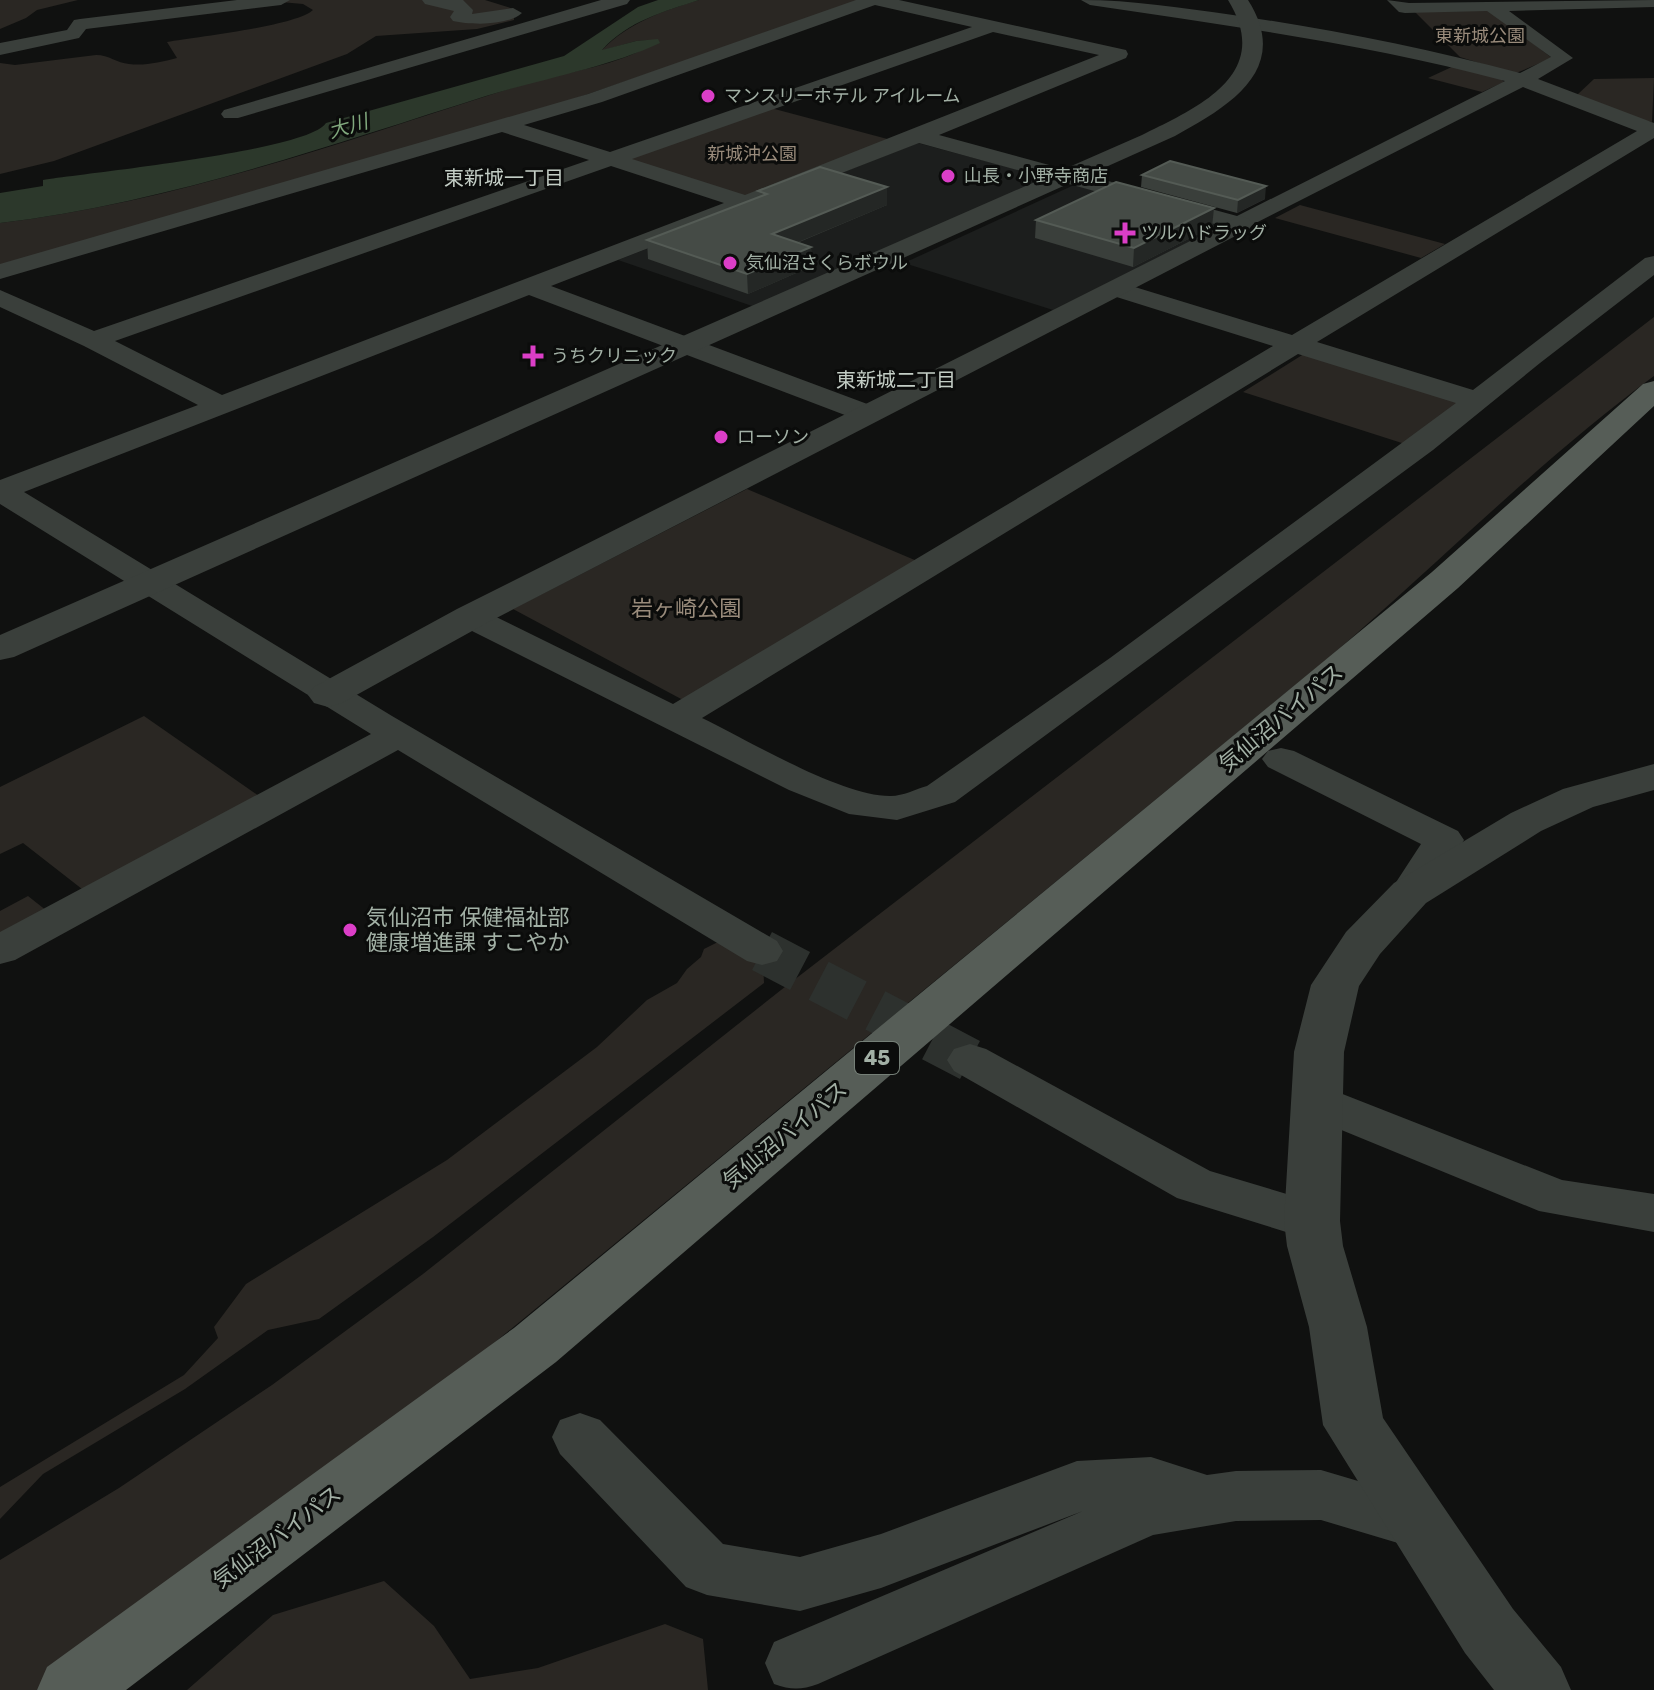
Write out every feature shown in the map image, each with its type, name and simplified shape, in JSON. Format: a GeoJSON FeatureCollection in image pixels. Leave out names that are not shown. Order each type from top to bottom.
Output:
{"type":"FeatureCollection","features":[{"type":"Feature","properties":{"kind":"highway","name":"気仙沼バイパス"},"geometry":{"type":"LineString","coordinates":[[71,1690],[535,1345],[1445,580],[1654,390]]}},
{"type":"Feature","properties":{"kind":"street"},"geometry":{"type":"LineString","coordinates":[[0,49],[73,34],[80,24],[281,0]]}},
{"type":"Feature","properties":{"kind":"street"},"geometry":{"type":"LineString","coordinates":[[431,0],[456,3],[464,10],[459,17],[472,19],[565,7],[593,8],[621,0]]}},
{"type":"Feature","properties":{"kind":"street"},"geometry":{"type":"LineString","coordinates":[[0,272],[505,126],[780,35],[874,0],[1119,54],[918,136],[218,404],[0,491]]}},
{"type":"Feature","properties":{"kind":"street"},"geometry":{"type":"LineString","coordinates":[[1036,35],[1070,22],[1106,2],[1245,12],[1453,60],[1521,79],[1653,130]]}},
{"type":"Feature","properties":{"kind":"street"},"geometry":{"type":"LineString","coordinates":[[1400,4],[1491,6],[1624,3],[1649,10]]}},
{"type":"Feature","properties":{"kind":"street"},"geometry":{"type":"LineString","coordinates":[[1400,4],[1453,60]]}},
{"type":"Feature","properties":{"kind":"street"},"geometry":{"type":"LineString","coordinates":[[328,695],[470,617],[1564,58],[1491,6]]}},
{"type":"Feature","properties":{"kind":"street"},"geometry":{"type":"LineString","coordinates":[[231,114],[565,7]]}},
{"type":"Feature","properties":{"kind":"street"},"geometry":{"type":"LineString","coordinates":[[0,649],[1070,178],[1197,116],[1244,76],[1254,52],[1245,12]]}},
{"type":"Feature","properties":{"kind":"street"},"geometry":{"type":"LineString","coordinates":[[93,340],[992,26]]}},
{"type":"Feature","properties":{"kind":"street"},"geometry":{"type":"LineString","coordinates":[[505,126],[745,202]]}},
{"type":"Feature","properties":{"kind":"street"},"geometry":{"type":"LineString","coordinates":[[677,717],[1293,343],[1397,285],[1653,130]]}},
{"type":"Feature","properties":{"kind":"street"},"geometry":{"type":"LineString","coordinates":[[918,136],[1240,224]]}},
{"type":"Feature","properties":{"kind":"street"},"geometry":{"type":"LineString","coordinates":[[470,617],[803,782],[863,806],[897,808],[941,794],[1148,647],[1423,444],[1654,263]]}},
{"type":"Feature","properties":{"kind":"street"},"geometry":{"type":"LineString","coordinates":[[527,286],[868,414]]}},
{"type":"Feature","properties":{"kind":"street"},"geometry":{"type":"LineString","coordinates":[[1116,289],[1477,400]]}},
{"type":"Feature","properties":{"kind":"street"},"geometry":{"type":"LineString","coordinates":[[0,298],[93,340],[218,404]]}},
{"type":"Feature","properties":{"kind":"street"},"geometry":{"type":"LineString","coordinates":[[0,491],[328,695],[400,734],[490,791],[762,951]]}},
{"type":"Feature","properties":{"kind":"street"},"geometry":{"type":"LineString","coordinates":[[0,950],[400,734]]}},
{"type":"Feature","properties":{"kind":"street"},"geometry":{"type":"LineString","coordinates":[[1281,759],[1444,840],[1410,893],[1363,943],[1335,985],[1319,1052],[1312,1221],[1315,1246],[1338,1327],[1354,1425],[1489,1631],[1537,1690]]}},
{"type":"Feature","properties":{"kind":"street"},"geometry":{"type":"LineString","coordinates":[[1410,893],[1526,822],[1578,798],[1654,777]]}},
{"type":"Feature","properties":{"kind":"street"},"geometry":{"type":"LineString","coordinates":[[970,1060],[1194,1185],[1312,1221]]}},
{"type":"Feature","properties":{"kind":"street"},"geometry":{"type":"LineString","coordinates":[[1317,1101],[1556,1198],[1654,1213]]}},
{"type":"Feature","properties":{"kind":"street"},"geometry":{"type":"LineString","coordinates":[[580,1437],[707,1568],[800,1584],[881,1561],[1077,1486],[1151,1482],[1208,1501]]}},
{"type":"Feature","properties":{"kind":"street"},"geometry":{"type":"LineString","coordinates":[[796,1663],[1148,1510],[1236,1496],[1321,1495],[1418,1523]]}},
{"type":"Feature","properties":{"kind":"shaded area"},"geometry":{"type":"Polygon","coordinates":[[[918,143],[1049,178],[755,307],[618,260],[918,143]]]}},
{"type":"Feature","properties":{"kind":"shaded area"},"geometry":{"type":"Polygon","coordinates":[[[1074,185],[1224,225],[1053,310],[904,263],[1074,185]]]}},
{"type":"Feature","properties":{"kind":"green space"},"geometry":{"type":"Polygon","coordinates":[[[0,0],[78,0],[37,10],[0,29],[0,0]]]}},
{"type":"Feature","properties":{"kind":"green space"},"geometry":{"type":"Polygon","coordinates":[[[258,0],[485,0],[514,9],[514,20],[477,29],[376,36],[347,54],[54,161],[0,174],[0,63],[15,65],[96,55],[129,64],[153,63],[177,58],[167,42],[267,26],[313,10],[303,4],[258,0]]]}},
{"type":"Feature","properties":{"kind":"green space"},"geometry":{"type":"Polygon","coordinates":[[[699,0],[865,0],[500,124],[0,269],[0,223],[133,200],[198,184],[328,147],[521,85],[610,62],[658,40],[636,41],[601,51],[622,33],[659,14],[699,0]]]}},
{"type":"Feature","properties":{"kind":"green space","name":"東新城公園"},"geometry":{"type":"Polygon","coordinates":[[[1488,9],[1552,58],[1514,74],[1460,57],[1414,11],[1488,9]]]}},
{"type":"Feature","properties":{"kind":"green space"},"geometry":{"type":"Polygon","coordinates":[[[1456,65],[1500,78],[1504,82],[1482,92],[1428,78],[1456,65]]]}},
{"type":"Feature","properties":{"kind":"green space"},"geometry":{"type":"Polygon","coordinates":[[[1654,78],[1652,122],[1577,95],[1594,79],[1654,78]]]}},
{"type":"Feature","properties":{"kind":"green space","name":"新城沖公園"},"geometry":{"type":"Polygon","coordinates":[[[767,107],[895,141],[746,198],[624,159],[767,107]]]}},
{"type":"Feature","properties":{"kind":"green space"},"geometry":{"type":"Polygon","coordinates":[[[1300,205],[1445,244],[1421,258],[1275,218],[1300,205]]]}},
{"type":"Feature","properties":{"kind":"green space"},"geometry":{"type":"Polygon","coordinates":[[[1654,317],[1654,376],[1571,442],[1333,654],[433,1393],[168,1596],[37,1690],[0,1690],[0,1560],[119,1488],[272,1385],[423,1274],[781,990],[1654,317]]]}},
{"type":"Feature","properties":{"kind":"green space"},"geometry":{"type":"Polygon","coordinates":[[[1307,352],[1465,400],[1405,444],[1243,392],[1307,352]]]}},
{"type":"Feature","properties":{"kind":"green space","name":"岩ヶ崎公園"},"geometry":{"type":"Polygon","coordinates":[[[747,489],[917,561],[683,700],[513,609],[747,489]]]}},
{"type":"Feature","properties":{"kind":"green space"},"geometry":{"type":"Polygon","coordinates":[[[144,716],[259,796],[82,889],[23,843],[0,854],[0,787],[144,716]]]}},
{"type":"Feature","properties":{"kind":"green space"},"geometry":{"type":"Polygon","coordinates":[[[28,896],[47,911],[0,936],[0,911],[28,896]]]}},
{"type":"Feature","properties":{"kind":"green space"},"geometry":{"type":"Polygon","coordinates":[[[720,941],[763,961],[764,983],[433,1237],[319,1319],[268,1330],[185,1389],[43,1474],[0,1519],[0,1487],[184,1375],[218,1338],[214,1327],[246,1284],[447,1160],[597,1047],[647,1000],[677,983],[701,957],[704,949],[720,941]]]}},
{"type":"Feature","properties":{"kind":"green space"},"geometry":{"type":"Polygon","coordinates":[[[384,1581],[434,1626],[470,1679],[538,1668],[665,1624],[703,1639],[708,1690],[187,1690],[273,1615],[384,1581]]]}},
{"type":"Feature","properties":{"kind":"water","name":"大川"},"geometry":{"type":"Polygon","coordinates":[[[658,0],[699,0],[647,19],[612,40],[602,50],[636,41],[658,39],[660,43],[619,59],[486,96],[246,171],[124,202],[0,223],[0,193],[43,186],[43,180],[194,159],[280,143],[310,133],[326,123],[564,56],[638,7],[658,0]]]}},
{"type":"Feature","properties":{"kind":"building"},"geometry":{"type":"Polygon","coordinates":[[[1170,161],[1266,186],[1238,200],[1142,175],[1170,161]]]}},
{"type":"Feature","properties":{"kind":"building"},"geometry":{"type":"Polygon","coordinates":[[[820,167],[887,187],[772,234],[811,247],[747,274],[647,240],[767,194],[758,191],[820,167]]]}},
{"type":"Feature","properties":{"kind":"building"},"geometry":{"type":"Polygon","coordinates":[[[1116,182],[1214,208],[1134,248],[1036,220],[1116,182]]]}},
{"type":"Feature","properties":{"kind":"tunnel"},"geometry":{"type":"LineString","coordinates":[[762,951],[970,1060]]}},
{"type":"Feature","properties":{"kind":"place","name":"マンスリーホテル アイルーム"},"geometry":{"type":"Point","coordinates":[708,96]}},
{"type":"Feature","properties":{"kind":"place","name":"山長・小野寺商店"},"geometry":{"type":"Point","coordinates":[948,176]}},
{"type":"Feature","properties":{"kind":"place","name":"ツルハドラッグ"},"geometry":{"type":"Point","coordinates":[1125,233]}},
{"type":"Feature","properties":{"kind":"place","name":"気仙沼さくらボウル"},"geometry":{"type":"Point","coordinates":[730,263]}},
{"type":"Feature","properties":{"kind":"place","name":"うちクリニック"},"geometry":{"type":"Point","coordinates":[533,356]}},
{"type":"Feature","properties":{"kind":"place","name":"ローソン"},"geometry":{"type":"Point","coordinates":[721,437]}},
{"type":"Feature","properties":{"kind":"place","name":"気仙沼市 保健福祉部 健康増進課 すこやか"},"geometry":{"type":"Point","coordinates":[350,930]}},
{"type":"Feature","properties":{"kind":"district","name":"東新城一丁目"},"geometry":{"type":"Point","coordinates":[504,178]}},
{"type":"Feature","properties":{"kind":"district","name":"東新城二丁目"},"geometry":{"type":"Point","coordinates":[896,380]}}]}
